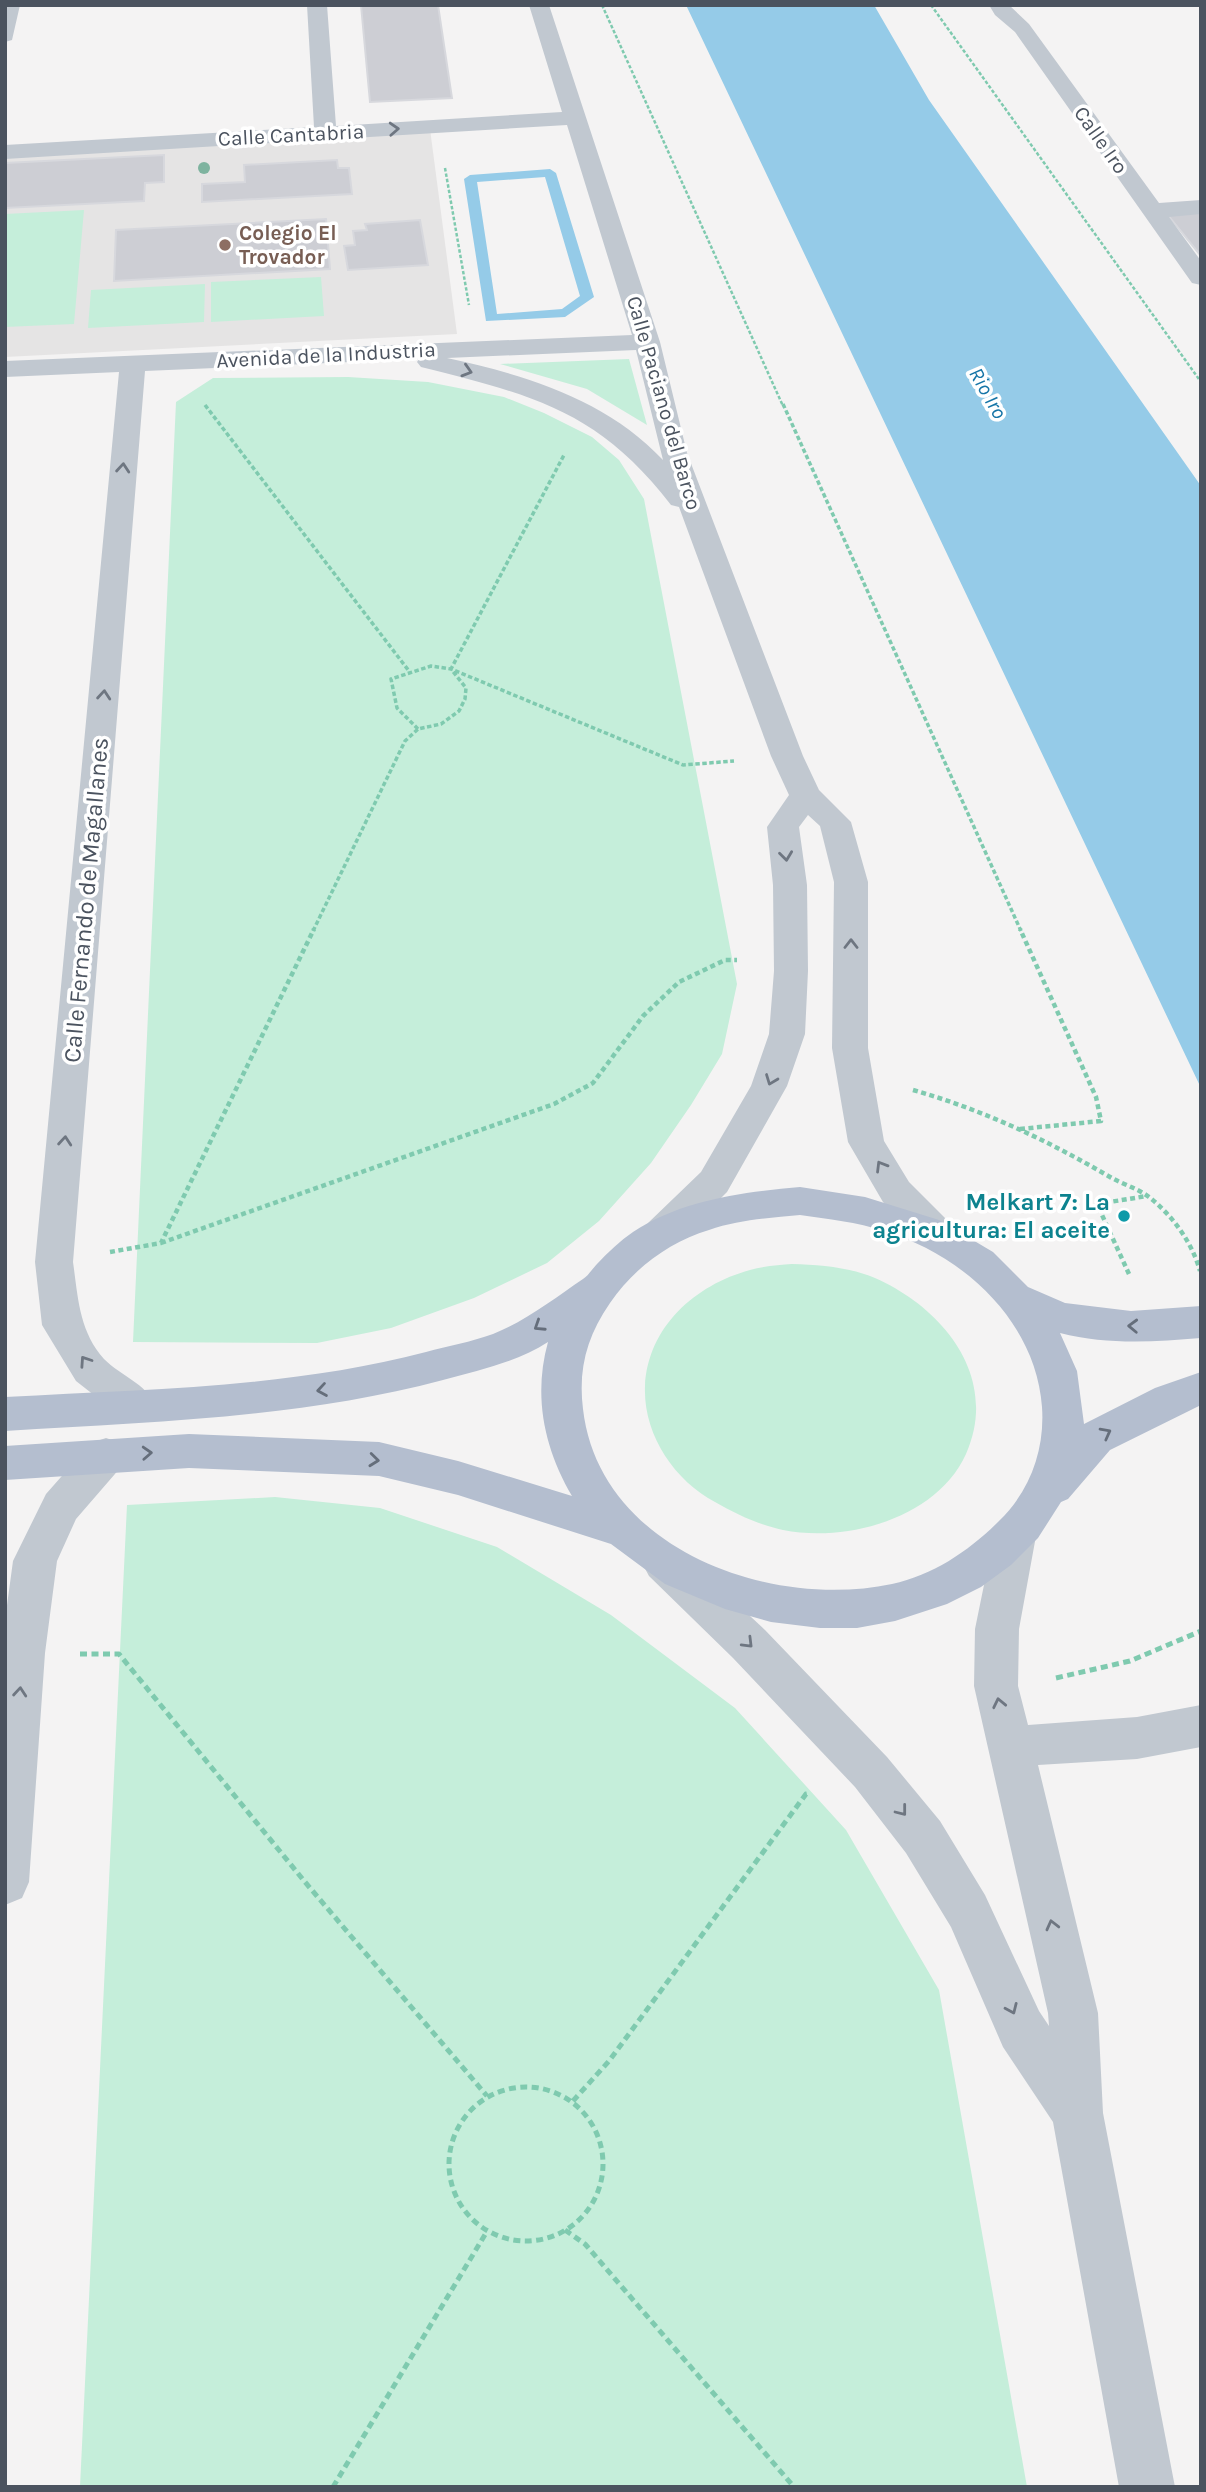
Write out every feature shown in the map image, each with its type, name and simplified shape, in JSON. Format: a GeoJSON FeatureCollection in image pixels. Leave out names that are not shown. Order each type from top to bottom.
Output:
{"type":"FeatureCollection","features":[{"type":"Feature","properties":{"kind":"main road"},"geometry":{"type":"LineString","coordinates":[[1042,1499],[1059,1458],[1064,1415],[1058,1373],[1041,1332],[1014,1296],[981,1263],[940,1237],[896,1218],[848,1205],[800,1201],[750,1204],[716,1212],[662,1233],[625,1258],[596,1289],[574,1326],[562,1365],[560,1408],[570,1451],[590,1492],[623,1530],[663,1562],[712,1587],[766,1603],[823,1610],[879,1606],[932,1591],[978,1567],[1015,1536],[1042,1499],[1095,1438],[1169,1400],[1201,1388]]}},
{"type":"Feature","properties":{"kind":"main road"},"geometry":{"type":"LineString","coordinates":[[5,1414],[136,1405],[195,1405],[315,1392],[408,1375],[512,1344],[596,1289]]}},
{"type":"Feature","properties":{"kind":"main road"},"geometry":{"type":"LineString","coordinates":[[1014,1296],[1056,1317],[1094,1324],[1151,1326],[1201,1322]]}},
{"type":"Feature","properties":{"kind":"main road"},"geometry":{"type":"LineString","coordinates":[[5,1463],[189,1451],[379,1459],[458,1478],[623,1530]]}},
{"type":"Feature","properties":{"kind":"street"},"geometry":{"type":"LineString","coordinates":[[5,36],[10,5]]}},
{"type":"Feature","properties":{"kind":"street"},"geometry":{"type":"LineString","coordinates":[[317,5],[326,132]]}},
{"type":"Feature","properties":{"kind":"street","name":"Calle Paciano del Barco"},"geometry":{"type":"LineString","coordinates":[[539,5],[647,342],[674,453],[698,520],[787,756],[805,795],[835,822],[851,882],[850,1048],[866,1142],[896,1192],[940,1237]]}},
{"type":"Feature","properties":{"kind":"street","name":"Calle Iro"},"geometry":{"type":"LineString","coordinates":[[999,5],[1002,11],[1030,22],[1151,211],[1201,278]]}},
{"type":"Feature","properties":{"kind":"street","name":"Calle Cantabria"},"geometry":{"type":"LineString","coordinates":[[5,152],[576,118]]}},
{"type":"Feature","properties":{"kind":"street"},"geometry":{"type":"LineString","coordinates":[[1151,211],[1201,207]]}},
{"type":"Feature","properties":{"kind":"street","name":"Avenida de la Industria"},"geometry":{"type":"LineString","coordinates":[[5,369],[377,351],[647,342]]}},
{"type":"Feature","properties":{"kind":"street"},"geometry":{"type":"LineString","coordinates":[[377,351],[449,366],[574,407],[610,427],[653,464],[698,520]]}},
{"type":"Feature","properties":{"kind":"street","name":"Calle Fernando de Magallanes"},"geometry":{"type":"LineString","coordinates":[[133,364],[54,1262],[62,1325],[90,1370],[136,1405]]}},
{"type":"Feature","properties":{"kind":"street"},"geometry":{"type":"LineString","coordinates":[[662,1233],[714,1182],[769,1086],[787,1034],[792,971],[790,885],[783,827],[805,795]]}},
{"type":"Feature","properties":{"kind":"street"},"geometry":{"type":"LineString","coordinates":[[5,1882],[23,1653],[35,1560],[61,1507],[106,1455]]}},
{"type":"Feature","properties":{"kind":"street"},"geometry":{"type":"LineString","coordinates":[[1015,1536],[997,1629],[996,1686],[1073,2013],[1077,2113],[1147,2487]]}},
{"type":"Feature","properties":{"kind":"street"},"geometry":{"type":"LineString","coordinates":[[663,1562],[749,1644],[871,1772],[923,1837],[962,1901],[1021,2029],[1077,2113]]}},
{"type":"Feature","properties":{"kind":"street"},"geometry":{"type":"LineString","coordinates":[[1009,1749],[1041,1743],[1137,1738],[1201,1726]]}},
{"type":"Feature","properties":{"kind":"path"},"geometry":{"type":"LineString","coordinates":[[602,5],[1096,1097],[1101,1121],[1019,1129]]}},
{"type":"Feature","properties":{"kind":"path"},"geometry":{"type":"LineString","coordinates":[[931,5],[1201,382]]}},
{"type":"Feature","properties":{"kind":"path"},"geometry":{"type":"LineString","coordinates":[[438,126],[476,348]]}},
{"type":"Feature","properties":{"kind":"path"},"geometry":{"type":"LineString","coordinates":[[133,364],[193,389],[409,671]]}},
{"type":"Feature","properties":{"kind":"path"},"geometry":{"type":"LineString","coordinates":[[451,669],[586,414]]}},
{"type":"Feature","properties":{"kind":"path"},"geometry":{"type":"LineString","coordinates":[[418,729],[400,717],[392,698],[391,679],[430,666],[451,669],[683,765],[787,756]]}},
{"type":"Feature","properties":{"kind":"path"},"geometry":{"type":"LineString","coordinates":[[161,1243],[405,741],[418,729],[441,724],[459,711],[465,699],[466,688],[451,669]]}},
{"type":"Feature","properties":{"kind":"path"},"geometry":{"type":"LineString","coordinates":[[54,1262],[161,1243],[554,1104],[593,1083],[643,1016],[679,982],[725,960],[747,961]]}},
{"type":"Feature","properties":{"kind":"path"},"geometry":{"type":"LineString","coordinates":[[854,1083],[912,1089],[960,1102],[1072,1153],[1114,1180],[1148,1196],[1196,1253],[1200,1273]]}},
{"type":"Feature","properties":{"kind":"path"},"geometry":{"type":"LineString","coordinates":[[1130,1277],[1097,1204],[1148,1196]]}},
{"type":"Feature","properties":{"kind":"path"},"geometry":{"type":"LineString","coordinates":[[996,1686],[1107,1670],[1168,1648],[1201,1631]]}},
{"type":"Feature","properties":{"kind":"path"},"geometry":{"type":"LineString","coordinates":[[23,1653],[119,1654],[305,1882],[487,2096]]}},
{"type":"Feature","properties":{"kind":"path"},"geometry":{"type":"LineString","coordinates":[[573,2101],[609,2061],[806,1794],[871,1772]]}},
{"type":"Feature","properties":{"kind":"path"},"geometry":{"type":"LineString","coordinates":[[527,2085],[550,2089],[573,2101],[588,2116],[599,2140],[601,2167],[598,2186],[585,2211],[565,2230],[531,2243],[512,2242],[486,2232],[466,2215],[453,2190],[451,2153],[468,2114],[487,2096],[527,2085]]}},
{"type":"Feature","properties":{"kind":"path"},"geometry":{"type":"LineString","coordinates":[[565,2230],[584,2244],[794,2487]]}},
{"type":"Feature","properties":{"kind":"path"},"geometry":{"type":"LineString","coordinates":[[333,2487],[486,2232]]}},
{"type":"Feature","properties":{"kind":"shaded area","name":"Colegio El Trovador"},"geometry":{"type":"Polygon","coordinates":[[[430,129],[457,334],[5,357],[5,155],[430,129]]]}},
{"type":"Feature","properties":{"kind":"green space"},"geometry":{"type":"Polygon","coordinates":[[[84,210],[74,324],[5,327],[5,214],[84,210]]]}},
{"type":"Feature","properties":{"kind":"green space"},"geometry":{"type":"Polygon","coordinates":[[[321,277],[324,316],[211,322],[211,282],[321,277]]]}},
{"type":"Feature","properties":{"kind":"green space"},"geometry":{"type":"Polygon","coordinates":[[[205,284],[204,322],[88,328],[91,290],[205,284]]]}},
{"type":"Feature","properties":{"kind":"green space"},"geometry":{"type":"Polygon","coordinates":[[[629,359],[647,425],[587,389],[500,364],[629,359]]]}},
{"type":"Feature","properties":{"kind":"green space"},"geometry":{"type":"Polygon","coordinates":[[[348,377],[428,382],[504,397],[544,413],[592,437],[619,460],[644,499],[737,984],[722,1054],[651,1163],[599,1221],[547,1263],[474,1298],[391,1328],[317,1343],[133,1342],[176,402],[213,378],[348,377]]]}},
{"type":"Feature","properties":{"kind":"green space"},"geometry":{"type":"Polygon","coordinates":[[[792,1264],[855,1271],[900,1291],[923,1307],[943,1327],[959,1348],[970,1372],[976,1398],[975,1426],[966,1454],[952,1476],[934,1495],[912,1510],[888,1521],[835,1533],[783,1530],[756,1522],[700,1493],[674,1468],[655,1438],[649,1421],[645,1386],[648,1365],[665,1327],[693,1298],[711,1286],[750,1270],[792,1264]]]}},
{"type":"Feature","properties":{"kind":"green space"},"geometry":{"type":"Polygon","coordinates":[[[275,1497],[380,1508],[497,1547],[611,1615],[735,1708],[846,1830],[939,1990],[1027,2487],[80,2487],[127,1505],[275,1497]]]}},
{"type":"Feature","properties":{"kind":"water","name":"Rio Iro"},"geometry":{"type":"Polygon","coordinates":[[[686,5],[874,5],[929,100],[1201,486],[1201,1088],[686,5]]]}},
{"type":"Feature","properties":{"kind":"building"},"geometry":{"type":"Polygon","coordinates":[[[361,5],[438,5],[452,98],[370,102],[361,5]]]}},
{"type":"Feature","properties":{"kind":"building"},"geometry":{"type":"Polygon","coordinates":[[[164,155],[164,182],[145,183],[144,201],[5,208],[5,163],[164,155]]]}},
{"type":"Feature","properties":{"kind":"building"},"geometry":{"type":"Polygon","coordinates":[[[337,160],[338,168],[349,168],[352,194],[202,202],[202,184],[245,182],[244,165],[337,160]]]}},
{"type":"Feature","properties":{"kind":"building"},"geometry":{"type":"Polygon","coordinates":[[[1201,211],[1201,256],[1166,213],[1201,211]]]}},
{"type":"Feature","properties":{"kind":"building"},"geometry":{"type":"Polygon","coordinates":[[[326,219],[330,269],[114,281],[116,230],[326,219]]]}},
{"type":"Feature","properties":{"kind":"building"},"geometry":{"type":"Polygon","coordinates":[[[420,220],[428,265],[348,270],[344,246],[355,245],[353,231],[367,230],[365,224],[420,220]]]}},
{"type":"Feature","properties":{"kind":"waterway"},"geometry":{"type":"LineString","coordinates":[[550,173],[587,297],[565,313],[491,318],[470,179],[550,173]]}},
{"type":"Feature","properties":{"kind":"place","name":"Colegio El Trovador"},"geometry":{"type":"Point","coordinates":[225,245]}},
{"type":"Feature","properties":{"kind":"place","name":"Melkart 7: La agricultura: El aceite"},"geometry":{"type":"Point","coordinates":[1124,1216]}}]}
